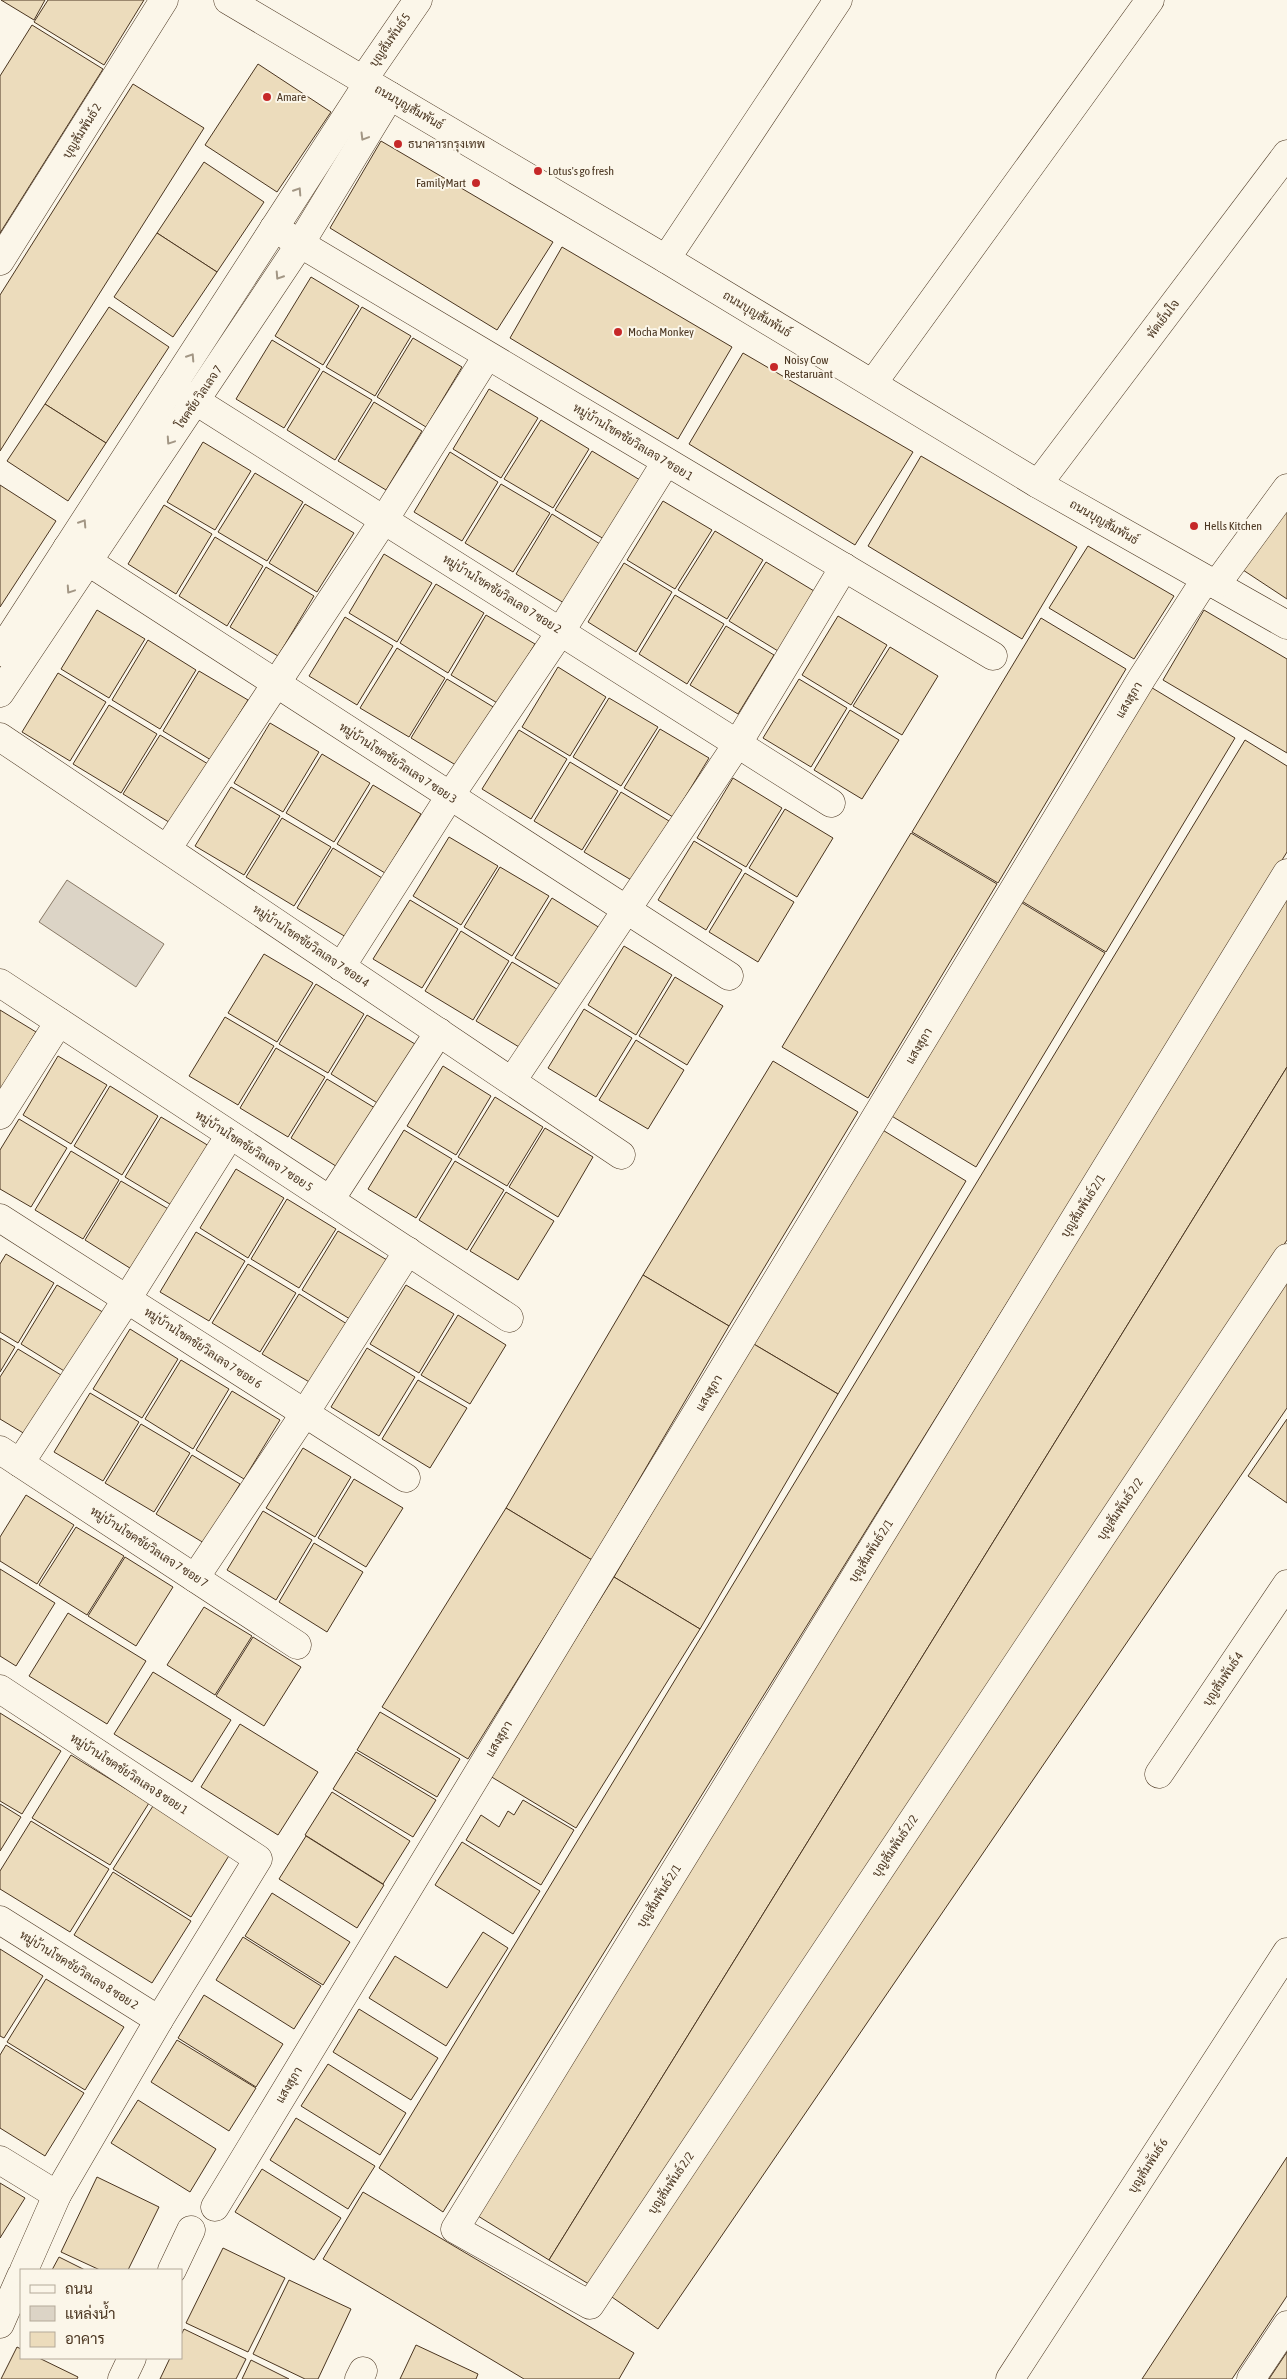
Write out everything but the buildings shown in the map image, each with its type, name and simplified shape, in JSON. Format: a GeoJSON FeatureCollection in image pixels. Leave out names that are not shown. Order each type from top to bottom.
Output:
{"type":"FeatureCollection","features":[{"type":"Feature","properties":{"kind":"street","name":"บุญสัมพันธ์ 2"},"geometry":{"type":"LineString","coordinates":[[0,262],[164,0]]}},
{"type":"Feature","properties":{"kind":"street","name":"ถนนบุญสัมพันธ์"},"geometry":{"type":"LineString","coordinates":[[228,0],[666,259],[1038,484],[1287,626]]}},
{"type":"Feature","properties":{"kind":"street","name":"บุญสัมพันธ์ 5"},"geometry":{"type":"LineString","coordinates":[[373,86],[418,0]]}},
{"type":"Feature","properties":{"kind":"street"},"geometry":{"type":"LineString","coordinates":[[666,259],[838,0]]}},
{"type":"Feature","properties":{"kind":"street"},"geometry":{"type":"LineString","coordinates":[[873,383],[1150,0]]}},
{"type":"Feature","properties":{"kind":"street","name":"โชคชัย วิลเลจ 7"},"geometry":{"type":"LineString","coordinates":[[0,693],[172,386],[274,228],[373,86]]}},
{"type":"Feature","properties":{"kind":"street","name":"โชคชัย วิลเลจ 7"},"geometry":{"type":"LineString","coordinates":[[0,652],[78,556],[196,402],[300,244],[373,86]]}},
{"type":"Feature","properties":{"kind":"street","name":"พัดเย็นใจ"},"geometry":{"type":"LineString","coordinates":[[1038,484],[1287,154]]}},
{"type":"Feature","properties":{"kind":"street","name":"หมู่บ้านโชคชัยวิลเลจ 7 ซอย 1"},"geometry":{"type":"LineString","coordinates":[[274,228],[992,656]]}},
{"type":"Feature","properties":{"kind":"street"},"geometry":{"type":"LineString","coordinates":[[167,849],[384,520],[487,356]]}},
{"type":"Feature","properties":{"kind":"street","name":"หมู่บ้านโชคชัยวิลเลจ 7 ซอย 2"},"geometry":{"type":"LineString","coordinates":[[172,386],[831,803]]}},
{"type":"Feature","properties":{"kind":"street"},"geometry":{"type":"LineString","coordinates":[[342,967],[450,796],[561,631],[666,462]]}},
{"type":"Feature","properties":{"kind":"street","name":"แสงสุภา"},"geometry":{"type":"LineString","coordinates":[[215,2207],[1126,704],[1210,582],[1287,488]]}},
{"type":"Feature","properties":{"kind":"street","name":"หมู่บ้านโชคชัยวิลเลจ 7 ซอย 3"},"geometry":{"type":"LineString","coordinates":[[78,556],[626,911],[730,976]]}},
{"type":"Feature","properties":{"kind":"street"},"geometry":{"type":"LineString","coordinates":[[512,1082],[738,743],[844,567]]}},
{"type":"Feature","properties":{"kind":"street","name":"หมู่บ้านโชคชัยวิลเลจ 7 ซอย 4"},"geometry":{"type":"LineString","coordinates":[[0,737],[621,1155]]}},
{"type":"Feature","properties":{"kind":"street","name":"บุญสัมพันธ์ 2/1"},"geometry":{"type":"LineString","coordinates":[[455,2229],[1287,873]]}},
{"type":"Feature","properties":{"kind":"street","name":"หมู่บ้านโชคชัยวิลเลจ 7 ซอย 5"},"geometry":{"type":"LineString","coordinates":[[0,983],[509,1318]]}},
{"type":"Feature","properties":{"kind":"street"},"geometry":{"type":"LineString","coordinates":[[0,1115],[59,1022]]}},
{"type":"Feature","properties":{"kind":"street"},"geometry":{"type":"LineString","coordinates":[[330,1200],[439,1032]]}},
{"type":"Feature","properties":{"kind":"street"},"geometry":{"type":"LineString","coordinates":[[10,1457],[127,1300],[230,1135]]}},
{"type":"Feature","properties":{"kind":"street","name":"หมู่บ้านโชคชัยวิลเลจ 7 ซอย 6"},"geometry":{"type":"LineString","coordinates":[[0,1218],[406,1478]]}},
{"type":"Feature","properties":{"kind":"street"},"geometry":{"type":"LineString","coordinates":[[195,1578],[305,1413],[408,1251]]}},
{"type":"Feature","properties":{"kind":"street","name":"บุญสัมพันธ์ 2/2"},"geometry":{"type":"LineString","coordinates":[[455,2229],[590,2305],[1287,1258]]}},
{"type":"Feature","properties":{"kind":"street","name":"หมู่บ้านโชคชัยวิลเลจ 7 ซอย 7"},"geometry":{"type":"LineString","coordinates":[[10,1457],[297,1645]]}},
{"type":"Feature","properties":{"kind":"street","name":"บุญสัมพันธ์ 4"},"geometry":{"type":"LineString","coordinates":[[1159,1774],[1287,1584]]}},
{"type":"Feature","properties":{"kind":"street","name":"หมู่บ้านโชคชัยวิลเลจ 8 ซอย 1"},"geometry":{"type":"LineString","coordinates":[[0,1688],[258,1858],[159,2020]]}},
{"type":"Feature","properties":{"kind":"street","name":"หมู่บ้านโชคชัยวิลเลจ 8 ซอย 2"},"geometry":{"type":"LineString","coordinates":[[0,1920],[159,2020]]}},
{"type":"Feature","properties":{"kind":"street","name":"บุญสัมพันธ์ 6"},"geometry":{"type":"LineString","coordinates":[[1010,2379],[1287,1952]]}},
{"type":"Feature","properties":{"kind":"street"},"geometry":{"type":"LineString","coordinates":[[24,2269],[57,2195],[159,2020]]}},
{"type":"Feature","properties":{"kind":"street"},"geometry":{"type":"LineString","coordinates":[[0,2160],[57,2195]]}},
{"type":"Feature","properties":{"kind":"street"},"geometry":{"type":"LineString","coordinates":[[172,2269],[191,2230]]}},
{"type":"Feature","properties":{"kind":"street"},"geometry":{"type":"LineString","coordinates":[[0,2324],[20,2278]]}},
{"type":"Feature","properties":{"kind":"street"},"geometry":{"type":"LineString","coordinates":[[1252,2379],[1287,2324]]}},
{"type":"Feature","properties":{"kind":"street"},"geometry":{"type":"LineString","coordinates":[[122,2379],[132,2359]]}},
{"type":"Feature","properties":{"kind":"water"},"geometry":{"type":"Polygon","coordinates":[[[67,880],[164,944],[136,987],[39,922],[67,880]]]}},
{"type":"Feature","properties":{"kind":"place","name":"Amare"},"geometry":{"type":"Point","coordinates":[267,97]}},
{"type":"Feature","properties":{"kind":"place","name":"ธนาคารกรุงเทพ"},"geometry":{"type":"Point","coordinates":[398,144]}},
{"type":"Feature","properties":{"kind":"place","name":"Lotus's go fresh"},"geometry":{"type":"Point","coordinates":[538,171]}},
{"type":"Feature","properties":{"kind":"place","name":"FamilyMart"},"geometry":{"type":"Point","coordinates":[476,183]}},
{"type":"Feature","properties":{"kind":"place","name":"Mocha Monkey"},"geometry":{"type":"Point","coordinates":[618,332]}},
{"type":"Feature","properties":{"kind":"place","name":"Noisy Cow Restaruant"},"geometry":{"type":"Point","coordinates":[774,367]}},
{"type":"Feature","properties":{"kind":"place","name":"Hells Kitchen"},"geometry":{"type":"Point","coordinates":[1194,526]}}]}
